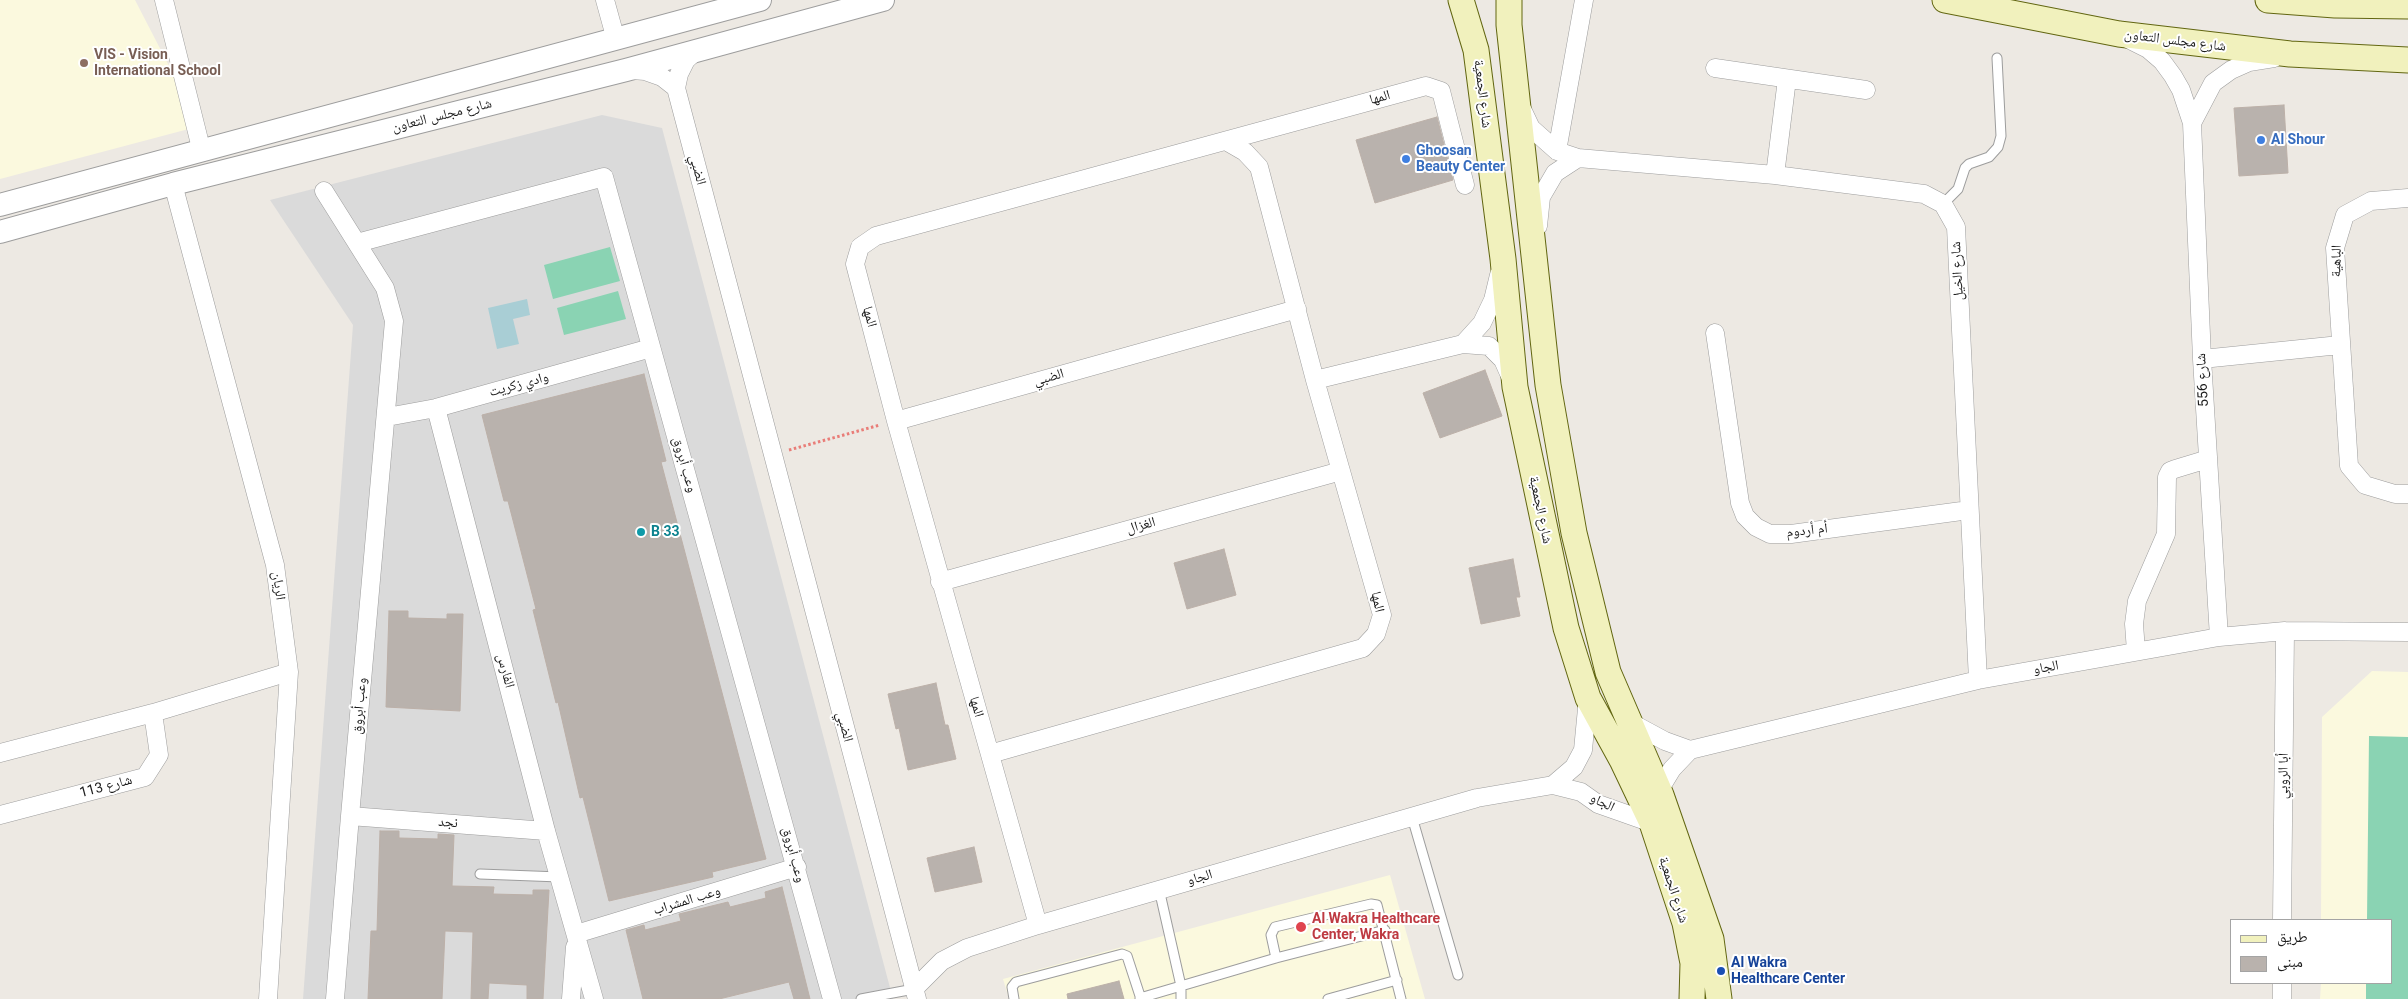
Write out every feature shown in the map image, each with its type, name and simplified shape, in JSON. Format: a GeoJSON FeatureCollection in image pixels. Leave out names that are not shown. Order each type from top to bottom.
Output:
{"type":"FeatureCollection","features":[{"type":"Feature","properties":{"kind":"main road","name":"شارع الجمعية"},"geometry":{"type":"LineString","coordinates":[[1461,0],[1476,50],[1503,259],[1515,387],[1566,628],[1588,698],[1622,760],[1652,823],[1685,923],[1692,962],[1692,999]]}},
{"type":"Feature","properties":{"kind":"main road","name":"شارع الجمعية"},"geometry":{"type":"LineString","coordinates":[[1508,0],[1516,97],[1548,384],[1574,534],[1608,672],[1661,795],[1711,939],[1719,999]]}},
{"type":"Feature","properties":{"kind":"main road","name":"شارع مجلس التعاون"},"geometry":{"type":"LineString","coordinates":[[1945,0],[2119,34],[2290,54],[2408,60]]}},
{"type":"Feature","properties":{"kind":"main road"},"geometry":{"type":"LineString","coordinates":[[2281,1],[2408,6]]}},
{"type":"Feature","properties":{"kind":"street"},"geometry":{"type":"LineString","coordinates":[[166,0],[202,152]]}},
{"type":"Feature","properties":{"kind":"street"},"geometry":{"type":"LineString","coordinates":[[605,0],[616,40]]}},
{"type":"Feature","properties":{"kind":"street","name":"شارع مجلس التعاون"},"geometry":{"type":"LineString","coordinates":[[0,205],[760,0]]}},
{"type":"Feature","properties":{"kind":"street","name":"شارع مجلس التعاون"},"geometry":{"type":"LineString","coordinates":[[0,232],[173,184],[626,70],[883,0]]}},
{"type":"Feature","properties":{"kind":"street"},"geometry":{"type":"LineString","coordinates":[[1557,150],[1584,0]]}},
{"type":"Feature","properties":{"kind":"street","name":"شارع 556"},"geometry":{"type":"LineString","coordinates":[[2119,34],[2148,49],[2162,61],[2181,90],[2192,123],[2202,359],[2219,637]]}},
{"type":"Feature","properties":{"kind":"street"},"geometry":{"type":"LineString","coordinates":[[626,70],[645,71],[662,77],[676,88],[679,74],[686,60],[697,50]]}},
{"type":"Feature","properties":{"kind":"street"},"geometry":{"type":"LineString","coordinates":[[2192,123],[2213,83],[2230,70],[2249,62],[2290,54]]}},
{"type":"Feature","properties":{"kind":"street"},"geometry":{"type":"LineString","coordinates":[[1714,68],[1866,90]]}},
{"type":"Feature","properties":{"kind":"street"},"geometry":{"type":"LineString","coordinates":[[1775,175],[1787,79]]}},
{"type":"Feature","properties":{"kind":"street","name":"المها"},"geometry":{"type":"LineString","coordinates":[[1038,925],[896,421],[855,264],[860,247],[876,236],[1426,86],[1441,91],[1465,184]]}},
{"type":"Feature","properties":{"kind":"street","name":"الضبي"},"geometry":{"type":"LineString","coordinates":[[676,88],[915,994]]}},
{"type":"Feature","properties":{"kind":"street"},"geometry":{"type":"LineString","coordinates":[[1516,97],[1531,128],[1557,150],[1578,158],[1775,175],[1924,194],[1942,204]]}},
{"type":"Feature","properties":{"kind":"street","name":"المها"},"geometry":{"type":"LineString","coordinates":[[990,754],[1362,648],[1376,634],[1382,614],[1315,380],[1259,167],[1245,152],[1226,141]]}},
{"type":"Feature","properties":{"kind":"street"},"geometry":{"type":"LineString","coordinates":[[1534,260],[1541,197],[1555,173],[1578,158]]}},
{"type":"Feature","properties":{"kind":"street","name":"وعب أبروق"},"geometry":{"type":"LineString","coordinates":[[357,243],[604,177],[832,999]]}},
{"type":"Feature","properties":{"kind":"street","name":"الريان"},"geometry":{"type":"LineString","coordinates":[[173,184],[275,565],[289,672],[268,999]]}},
{"type":"Feature","properties":{"kind":"street","name":"وعب أبروق"},"geometry":{"type":"LineString","coordinates":[[324,191],[385,288],[394,321],[335,999]]}},
{"type":"Feature","properties":{"kind":"street","name":"الباهية"},"geometry":{"type":"LineString","coordinates":[[2408,198],[2371,201],[2345,215],[2335,248],[2349,466],[2365,485],[2395,494],[2408,494]]}},
{"type":"Feature","properties":{"kind":"street","name":"شارع الخيل"},"geometry":{"type":"LineString","coordinates":[[1942,204],[1956,227],[1978,680]]}},
{"type":"Feature","properties":{"kind":"street"},"geometry":{"type":"LineString","coordinates":[[1463,344],[1482,322],[1493,300],[1503,259]]}},
{"type":"Feature","properties":{"kind":"street","name":"الضبي"},"geometry":{"type":"LineString","coordinates":[[896,421],[1297,309]]}},
{"type":"Feature","properties":{"kind":"street","name":"أم أردوم"},"geometry":{"type":"LineString","coordinates":[[1715,332],[1740,503],[1745,516],[1756,528],[1770,534],[1791,534],[1969,510]]}},
{"type":"Feature","properties":{"kind":"street"},"geometry":{"type":"LineString","coordinates":[[1315,380],[1463,344],[1489,346],[1503,360],[1515,387]]}},
{"type":"Feature","properties":{"kind":"street"},"geometry":{"type":"LineString","coordinates":[[2202,359],[2340,345]]}},
{"type":"Feature","properties":{"kind":"street","name":"وادي زكريت"},"geometry":{"type":"LineString","coordinates":[[387,417],[436,408],[651,348]]}},
{"type":"Feature","properties":{"kind":"street","name":"الفارس"},"geometry":{"type":"LineString","coordinates":[[436,408],[546,831],[594,999]]}},
{"type":"Feature","properties":{"kind":"street"},"geometry":{"type":"LineString","coordinates":[[2136,651],[2134,624],[2137,601],[2166,534],[2167,477],[2170,471],[2208,459]]}},
{"type":"Feature","properties":{"kind":"street","name":"الغزال"},"geometry":{"type":"LineString","coordinates":[[940,582],[1341,471]]}},
{"type":"Feature","properties":{"kind":"street","name":"الجاو"},"geometry":{"type":"LineString","coordinates":[[1690,750],[1978,680],[2219,637],[2285,632],[2408,632]]}},
{"type":"Feature","properties":{"kind":"street","name":"أبا الروبي"},"geometry":{"type":"LineString","coordinates":[[2282,919],[2285,632]]}},
{"type":"Feature","properties":{"kind":"street"},"geometry":{"type":"LineString","coordinates":[[0,754],[153,713],[289,672]]}},
{"type":"Feature","properties":{"kind":"street"},"geometry":{"type":"LineString","coordinates":[[1553,785],[1574,767],[1583,750],[1588,698]]}},
{"type":"Feature","properties":{"kind":"street","name":"شارع 113"},"geometry":{"type":"LineString","coordinates":[[0,815],[145,777],[159,755],[153,713]]}},
{"type":"Feature","properties":{"kind":"street"},"geometry":{"type":"LineString","coordinates":[[1628,721],[1665,741],[1690,750],[1672,769],[1661,787],[1661,795]]}},
{"type":"Feature","properties":{"kind":"street","name":"الجاو"},"geometry":{"type":"LineString","coordinates":[[915,994],[932,969],[954,953],[1038,925],[1477,798],[1553,785],[1581,792],[1598,804],[1652,823]]}},
{"type":"Feature","properties":{"kind":"street","name":"نجد"},"geometry":{"type":"LineString","coordinates":[[350,816],[546,831]]}},
{"type":"Feature","properties":{"kind":"street","name":"وعب المشراب"},"geometry":{"type":"LineString","coordinates":[[576,934],[797,868]]}},
{"type":"Feature","properties":{"kind":"street","name":"الفارس"},"geometry":{"type":"LineString","coordinates":[[571,999],[576,934]]}},
{"type":"Feature","properties":{"kind":"street"},"geometry":{"type":"LineString","coordinates":[[2282,984],[2282,999]]}},
{"type":"Feature","properties":{"kind":"lane"},"geometry":{"type":"LineString","coordinates":[[1942,204],[1958,189],[1965,168],[1969,164],[1989,157],[1998,147],[2001,136],[1997,58]]}},
{"type":"Feature","properties":{"kind":"lane"},"geometry":{"type":"LineString","coordinates":[[1412,817],[1458,975]]}},
{"type":"Feature","properties":{"kind":"lane"},"geometry":{"type":"LineString","coordinates":[[480,874],[560,877]]}},
{"type":"Feature","properties":{"kind":"lane"},"geometry":{"type":"LineString","coordinates":[[1159,890],[1181,986],[1181,999]]}},
{"type":"Feature","properties":{"kind":"lane"},"geometry":{"type":"LineString","coordinates":[[1276,958],[1271,935],[1275,927],[1371,904],[1377,905],[1385,930],[1401,999]]}},
{"type":"Feature","properties":{"kind":"lane"},"geometry":{"type":"LineString","coordinates":[[1014,999],[1012,987],[1016,982],[1122,954],[1127,956],[1140,998],[1276,958],[1385,930]]}},
{"type":"Feature","properties":{"kind":"lane"},"geometry":{"type":"LineString","coordinates":[[1328,999],[1397,980]]}},
{"type":"Feature","properties":{"kind":"lane"},"geometry":{"type":"LineString","coordinates":[[861,999],[915,994]]}},
{"type":"Feature","properties":{"kind":"path"},"geometry":{"type":"LineString","coordinates":[[772,455],[896,421]]}},
{"type":"Feature","properties":{"kind":"shaded area","name":"VIS - Vision International School"},"geometry":{"type":"Polygon","coordinates":[[[0,0],[135,0],[200,126],[0,179],[0,0]]]}},
{"type":"Feature","properties":{"kind":"shaded area"},"geometry":{"type":"Polygon","coordinates":[[[602,115],[662,128],[893,999],[303,999],[353,325],[270,200],[602,115]]]}},
{"type":"Feature","properties":{"kind":"shaded area"},"geometry":{"type":"Polygon","coordinates":[[[2372,671],[2408,672],[2408,999],[2320,999],[2321,984],[2393,984],[2393,919],[2321,919],[2322,717],[2372,671]]]}},
{"type":"Feature","properties":{"kind":"shaded area","name":"Al Wakra Healthcare Center, Wakra"},"geometry":{"type":"Polygon","coordinates":[[[1390,875],[1425,999],[1009,999],[1003,979],[1390,875]]]}},
{"type":"Feature","properties":{"kind":"green space"},"geometry":{"type":"Polygon","coordinates":[[[610,247],[620,281],[553,299],[544,265],[610,247]]]}},
{"type":"Feature","properties":{"kind":"green space"},"geometry":{"type":"Polygon","coordinates":[[[618,291],[626,319],[564,335],[557,308],[618,291]]]}},
{"type":"Feature","properties":{"kind":"green space"},"geometry":{"type":"Polygon","coordinates":[[[2369,736],[2408,737],[2408,999],[2366,999],[2366,984],[2393,984],[2393,919],[2367,919],[2369,736]]]}},
{"type":"Feature","properties":{"kind":"water"},"geometry":{"type":"Polygon","coordinates":[[[527,299],[530,315],[513,319],[519,344],[497,349],[488,308],[527,299]]]}},
{"type":"Feature","properties":{"kind":"building","name":"Al Shour"},"geometry":{"type":"Polygon","coordinates":[[[2284,105],[2288,173],[2239,176],[2234,108],[2284,105]]]}},
{"type":"Feature","properties":{"kind":"building","name":"Ghoosan Beauty Center"},"geometry":{"type":"Polygon","coordinates":[[[1437,117],[1453,180],[1375,203],[1356,140],[1437,117]]]}},
{"type":"Feature","properties":{"kind":"building"},"geometry":{"type":"Polygon","coordinates":[[[1485,370],[1502,416],[1440,438],[1423,393],[1485,370]]]}},
{"type":"Feature","properties":{"kind":"building"},"geometry":{"type":"Polygon","coordinates":[[[644,374],[666,461],[661,462],[766,859],[712,872],[713,877],[609,901],[583,797],[580,798],[558,702],[556,703],[533,610],[536,609],[508,501],[504,501],[482,415],[644,374]]]}},
{"type":"Feature","properties":{"kind":"building"},"geometry":{"type":"Polygon","coordinates":[[[1224,549],[1236,595],[1187,609],[1174,563],[1224,549]]]}},
{"type":"Feature","properties":{"kind":"building"},"geometry":{"type":"Polygon","coordinates":[[[1513,559],[1520,597],[1516,597],[1520,616],[1481,624],[1469,568],[1513,559]]]}},
{"type":"Feature","properties":{"kind":"building"},"geometry":{"type":"Polygon","coordinates":[[[389,611],[408,611],[408,618],[447,619],[447,614],[463,614],[460,711],[386,707],[389,611]]]}},
{"type":"Feature","properties":{"kind":"building"},"geometry":{"type":"Polygon","coordinates":[[[936,683],[945,725],[948,725],[956,759],[908,770],[899,728],[896,729],[888,694],[936,683]]]}},
{"type":"Feature","properties":{"kind":"building"},"geometry":{"type":"Polygon","coordinates":[[[380,831],[399,831],[399,838],[438,839],[438,834],[454,835],[452,886],[494,887],[493,894],[533,895],[533,890],[549,890],[543,999],[527,999],[527,985],[489,983],[488,999],[471,999],[473,932],[445,931],[442,999],[368,999],[371,931],[377,931],[380,831]]]}},
{"type":"Feature","properties":{"kind":"building"},"geometry":{"type":"Polygon","coordinates":[[[974,847],[982,882],[935,892],[927,858],[974,847]]]}},
{"type":"Feature","properties":{"kind":"building"},"geometry":{"type":"Polygon","coordinates":[[[782,887],[810,999],[794,999],[789,982],[719,999],[643,999],[626,930],[644,925],[645,930],[681,921],[679,914],[728,902],[730,907],[766,898],[765,892],[782,887]]]}},
{"type":"Feature","properties":{"kind":"building"},"geometry":{"type":"Polygon","coordinates":[[[1119,981],[1124,999],[1068,999],[1067,994],[1119,981]]]}},
{"type":"Feature","properties":{"kind":"place","name":"VIS - Vision International School"},"geometry":{"type":"Point","coordinates":[84,63]}},
{"type":"Feature","properties":{"kind":"place","name":"Al Shour"},"geometry":{"type":"Point","coordinates":[2261,140]}},
{"type":"Feature","properties":{"kind":"place","name":"Ghoosan Beauty Center"},"geometry":{"type":"Point","coordinates":[1406,159]}},
{"type":"Feature","properties":{"kind":"place","name":"B 33"},"geometry":{"type":"Point","coordinates":[641,532]}},
{"type":"Feature","properties":{"kind":"place","name":"Al Wakra Healthcare Center, Wakra"},"geometry":{"type":"Point","coordinates":[1301,927]}},
{"type":"Feature","properties":{"kind":"place","name":"Al Wakra Healthcare Center"},"geometry":{"type":"Point","coordinates":[1721,971]}}]}
